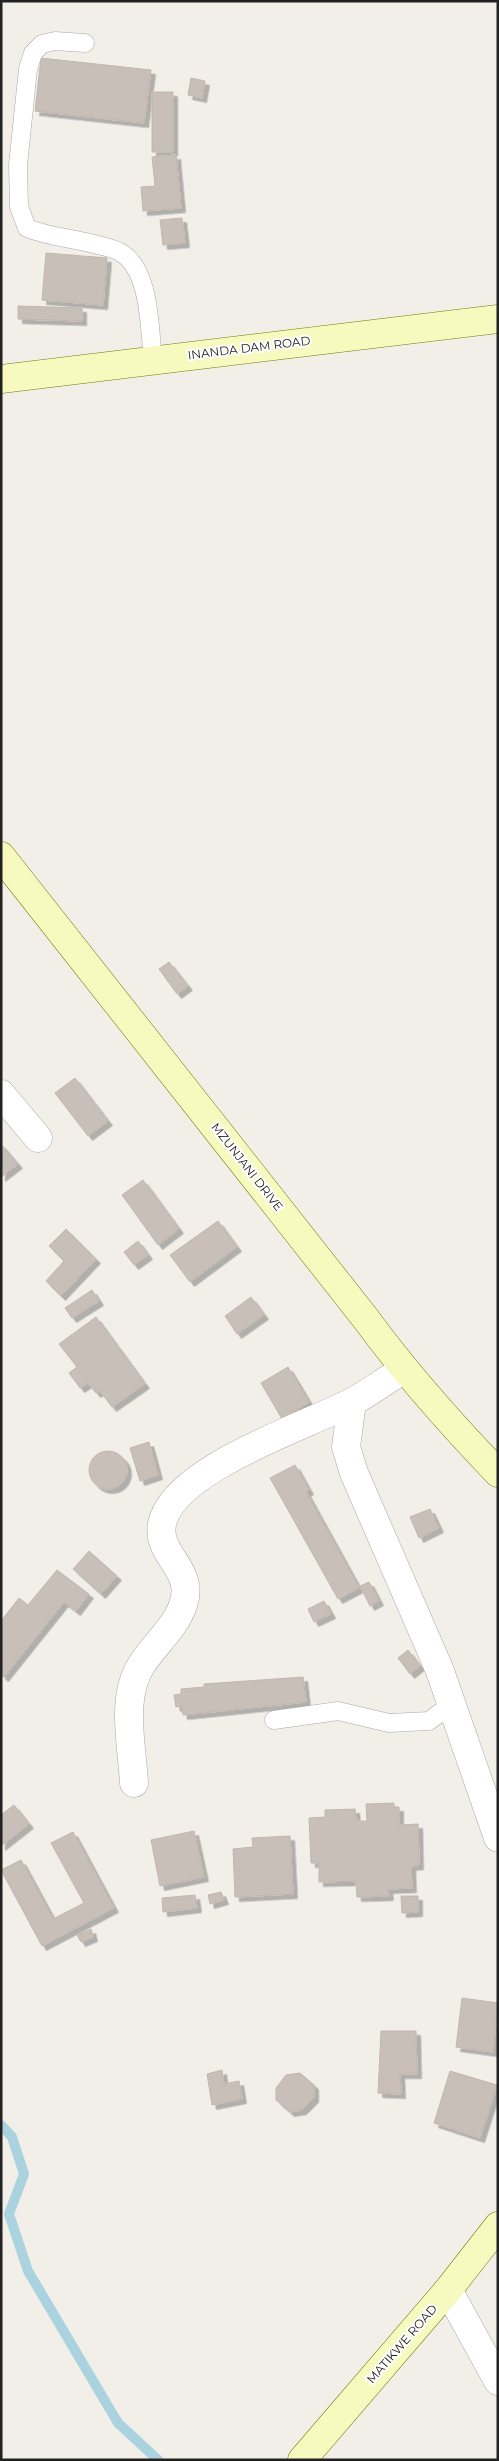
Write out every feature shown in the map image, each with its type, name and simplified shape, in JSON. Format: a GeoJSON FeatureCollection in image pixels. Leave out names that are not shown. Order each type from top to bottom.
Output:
{"type":"FeatureCollection","features":[{"type":"Feature","properties":{"kind":"street","name":"INANDA DAM ROAD"},"geometry":{"type":"LineString","coordinates":[[1,379],[153,359],[498,319]]}},
{"type":"Feature","properties":{"kind":"street","name":"MZUNJANI DRIVE"},"geometry":{"type":"LineString","coordinates":[[1,856],[366,1319],[403,1370],[444,1418],[498,1473]]}},
{"type":"Feature","properties":{"kind":"street"},"geometry":{"type":"LineString","coordinates":[[1,1094],[38,1138]]}},
{"type":"Feature","properties":{"kind":"street"},"geometry":{"type":"LineString","coordinates":[[134,1783],[130,1698],[133,1681],[142,1664],[171,1627],[183,1606],[186,1594],[186,1581],[162,1540],[162,1525],[167,1509],[174,1498],[204,1473],[352,1402],[403,1370]]}},
{"type":"Feature","properties":{"kind":"street"},"geometry":{"type":"LineString","coordinates":[[352,1402],[346,1447],[354,1473],[440,1671],[498,1838]]}},
{"type":"Feature","properties":{"kind":"street","name":"MATIKWE ROAD"},"geometry":{"type":"LineString","coordinates":[[311,2450],[448,2290],[498,2226]]}},
{"type":"Feature","properties":{"kind":"street"},"geometry":{"type":"LineString","coordinates":[[448,2290],[498,2380]]}},
{"type":"Feature","properties":{"kind":"lane"},"geometry":{"type":"LineString","coordinates":[[85,43],[55,40],[42,44],[33,53],[28,68],[18,165],[19,208],[27,228],[46,236],[93,244],[120,252],[135,269],[145,291],[153,359]]}},
{"type":"Feature","properties":{"kind":"lane"},"geometry":{"type":"LineString","coordinates":[[274,1720],[338,1711],[389,1723],[429,1721],[452,1704]]}},
{"type":"Feature","properties":{"kind":"building"},"geometry":{"type":"Polygon","coordinates":[[[41,58],[151,70],[144,123],[35,111],[41,58]]]}},
{"type":"Feature","properties":{"kind":"building"},"geometry":{"type":"Polygon","coordinates":[[[191,78],[205,81],[202,98],[188,95],[191,78]]]}},
{"type":"Feature","properties":{"kind":"building"},"geometry":{"type":"Polygon","coordinates":[[[152,92],[173,92],[173,152],[152,152],[152,92]]]}},
{"type":"Feature","properties":{"kind":"building"},"geometry":{"type":"Polygon","coordinates":[[[176,155],[181,208],[143,211],[141,187],[155,186],[152,157],[176,155]]]}},
{"type":"Feature","properties":{"kind":"building"},"geometry":{"type":"Polygon","coordinates":[[[182,218],[185,243],[163,245],[160,220],[182,218]]]}},
{"type":"Feature","properties":{"kind":"building"},"geometry":{"type":"Polygon","coordinates":[[[46,253],[107,258],[103,305],[42,300],[46,253]]]}},
{"type":"Feature","properties":{"kind":"building"},"geometry":{"type":"Polygon","coordinates":[[[18,306],[82,308],[82,321],[18,319],[18,306]]]}},
{"type":"Feature","properties":{"kind":"building"},"geometry":{"type":"Polygon","coordinates":[[[169,962],[188,986],[177,994],[159,969],[169,962]]]}},
{"type":"Feature","properties":{"kind":"building"},"geometry":{"type":"Polygon","coordinates":[[[75,1078],[108,1121],[88,1136],[55,1093],[75,1078]]]}},
{"type":"Feature","properties":{"kind":"building"},"geometry":{"type":"Polygon","coordinates":[[[1,1144],[18,1164],[1,1177],[1,1144]]]}},
{"type":"Feature","properties":{"kind":"building"},"geometry":{"type":"Polygon","coordinates":[[[143,1180],[179,1229],[158,1245],[122,1195],[143,1180]]]}},
{"type":"Feature","properties":{"kind":"building"},"geometry":{"type":"Polygon","coordinates":[[[218,1221],[237,1247],[190,1282],[170,1255],[218,1221]]]}},
{"type":"Feature","properties":{"kind":"building"},"geometry":{"type":"Polygon","coordinates":[[[66,1229],[96,1259],[61,1296],[46,1281],[64,1261],[49,1246],[66,1229]]]}},
{"type":"Feature","properties":{"kind":"building"},"geometry":{"type":"Polygon","coordinates":[[[138,1241],[148,1255],[134,1265],[124,1252],[138,1241]]]}},
{"type":"Feature","properties":{"kind":"building"},"geometry":{"type":"Polygon","coordinates":[[[92,1290],[99,1301],[72,1318],[65,1308],[92,1290]]]}},
{"type":"Feature","properties":{"kind":"building"},"geometry":{"type":"Polygon","coordinates":[[[251,1297],[264,1315],[237,1334],[225,1316],[251,1297]]]}},
{"type":"Feature","properties":{"kind":"building"},"geometry":{"type":"Polygon","coordinates":[[[96,1317],[145,1384],[112,1407],[100,1391],[96,1393],[88,1383],[80,1388],[69,1373],[77,1367],[59,1344],[96,1317]]]}},
{"type":"Feature","properties":{"kind":"building"},"geometry":{"type":"Polygon","coordinates":[[[288,1367],[309,1402],[282,1419],[261,1383],[288,1367]]]}},
{"type":"Feature","properties":{"kind":"building"},"geometry":{"type":"Polygon","coordinates":[[[149,1442],[158,1475],[140,1481],[130,1448],[149,1442]]]}},
{"type":"Feature","properties":{"kind":"building"},"geometry":{"type":"Polygon","coordinates":[[[108,1451],[121,1457],[127,1470],[121,1483],[108,1489],[95,1483],[89,1470],[95,1457],[108,1451]]]}},
{"type":"Feature","properties":{"kind":"building"},"geometry":{"type":"Polygon","coordinates":[[[295,1465],[309,1490],[306,1492],[359,1588],[338,1599],[270,1478],[295,1465]]]}},
{"type":"Feature","properties":{"kind":"building"},"geometry":{"type":"Polygon","coordinates":[[[430,1509],[439,1528],[419,1538],[410,1517],[430,1509]]]}},
{"type":"Feature","properties":{"kind":"building"},"geometry":{"type":"Polygon","coordinates":[[[89,1551],[117,1576],[101,1594],[73,1569],[89,1551]]]}},
{"type":"Feature","properties":{"kind":"building"},"geometry":{"type":"Polygon","coordinates":[[[57,1570],[89,1594],[76,1611],[64,1602],[4,1677],[1,1675],[1,1621],[19,1598],[28,1605],[57,1570]]]}},
{"type":"Feature","properties":{"kind":"building"},"geometry":{"type":"Polygon","coordinates":[[[369,1582],[379,1601],[370,1606],[360,1586],[369,1582]]]}},
{"type":"Feature","properties":{"kind":"building"},"geometry":{"type":"Polygon","coordinates":[[[324,1601],[331,1614],[314,1622],[308,1609],[324,1601]]]}},
{"type":"Feature","properties":{"kind":"building"},"geometry":{"type":"Polygon","coordinates":[[[408,1650],[420,1666],[410,1674],[398,1658],[408,1650]]]}},
{"type":"Feature","properties":{"kind":"building"},"geometry":{"type":"Polygon","coordinates":[[[303,1677],[306,1702],[183,1715],[182,1706],[176,1707],[174,1695],[181,1694],[181,1689],[204,1687],[204,1684],[303,1677]]]}},
{"type":"Feature","properties":{"kind":"building"},"geometry":{"type":"Polygon","coordinates":[[[394,1803],[394,1807],[399,1807],[399,1825],[418,1824],[419,1865],[411,1866],[412,1888],[388,1889],[389,1896],[357,1897],[356,1881],[319,1882],[319,1863],[311,1863],[309,1818],[325,1817],[325,1810],[355,1809],[356,1821],[367,1821],[366,1804],[394,1803]]]}},
{"type":"Feature","properties":{"kind":"building"},"geometry":{"type":"Polygon","coordinates":[[[14,1805],[29,1824],[1,1846],[1,1815],[14,1805]]]}},
{"type":"Feature","properties":{"kind":"building"},"geometry":{"type":"Polygon","coordinates":[[[194,1831],[204,1877],[160,1886],[151,1840],[194,1831]]]}},
{"type":"Feature","properties":{"kind":"building"},"geometry":{"type":"Polygon","coordinates":[[[73,1832],[114,1908],[42,1946],[1,1870],[21,1860],[53,1919],[84,1903],[51,1843],[73,1832]]]}},
{"type":"Feature","properties":{"kind":"building"},"geometry":{"type":"Polygon","coordinates":[[[290,1836],[293,1894],[235,1897],[233,1849],[253,1847],[252,1838],[290,1836]]]}},
{"type":"Feature","properties":{"kind":"building"},"geometry":{"type":"Polygon","coordinates":[[[221,1892],[224,1900],[210,1904],[208,1895],[221,1892]]]}},
{"type":"Feature","properties":{"kind":"building"},"geometry":{"type":"Polygon","coordinates":[[[195,1895],[197,1908],[163,1912],[162,1898],[195,1895]]]}},
{"type":"Feature","properties":{"kind":"building"},"geometry":{"type":"Polygon","coordinates":[[[401,1896],[418,1896],[418,1912],[402,1913],[401,1896]]]}},
{"type":"Feature","properties":{"kind":"building"},"geometry":{"type":"Polygon","coordinates":[[[91,1929],[93,1937],[81,1942],[77,1935],[91,1929]]]}},
{"type":"Feature","properties":{"kind":"building"},"geometry":{"type":"Polygon","coordinates":[[[462,1998],[498,2003],[493,2052],[456,2047],[462,1998]]]}},
{"type":"Feature","properties":{"kind":"building"},"geometry":{"type":"Polygon","coordinates":[[[381,2031],[416,2031],[417,2074],[400,2074],[401,2094],[378,2093],[381,2031]]]}},
{"type":"Feature","properties":{"kind":"building"},"geometry":{"type":"Polygon","coordinates":[[[222,2070],[224,2084],[239,2081],[242,2099],[212,2105],[207,2074],[222,2070]]]}},
{"type":"Feature","properties":{"kind":"building"},"geometry":{"type":"Polygon","coordinates":[[[450,2071],[497,2085],[480,2138],[434,2123],[450,2071]]]}},
{"type":"Feature","properties":{"kind":"building"},"geometry":{"type":"Polygon","coordinates":[[[300,2073],[314,2085],[314,2098],[302,2110],[290,2112],[276,2100],[276,2088],[286,2075],[300,2073]]]}},
{"type":"Feature","properties":{"kind":"waterway"},"geometry":{"type":"LineString","coordinates":[[1,2125],[12,2137],[24,2174],[9,2214],[28,2271],[118,2423],[158,2460]]}}]}
